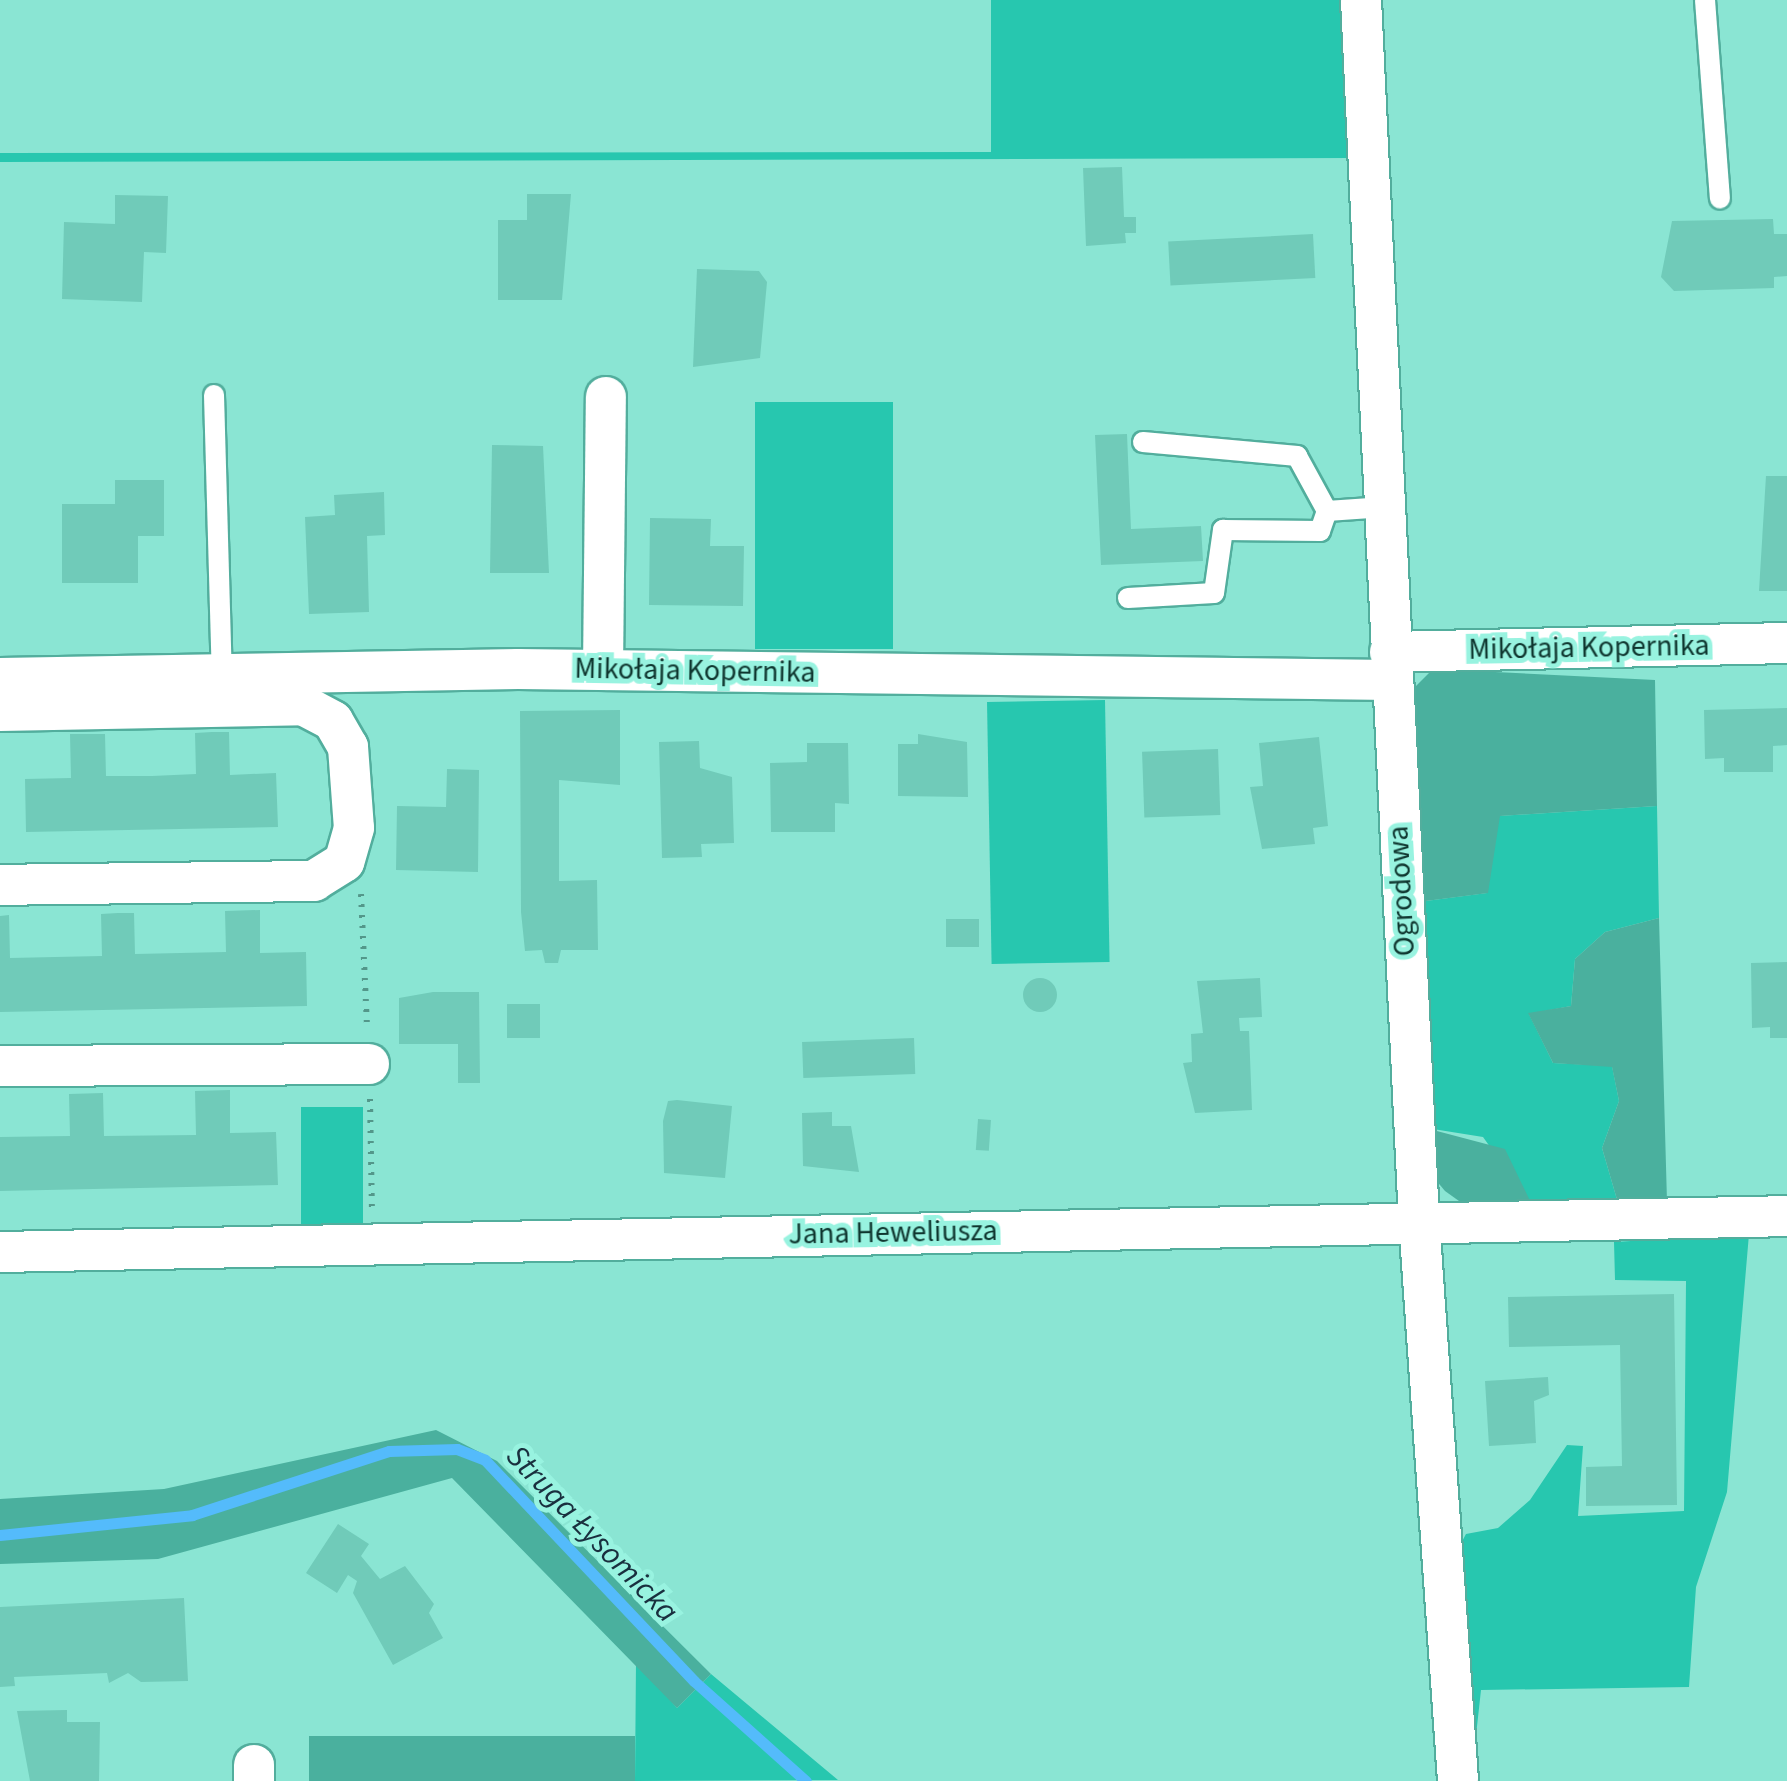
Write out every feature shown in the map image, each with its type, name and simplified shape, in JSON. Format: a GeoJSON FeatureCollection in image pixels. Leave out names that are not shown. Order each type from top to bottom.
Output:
{"type":"FeatureCollection","features":[{"type":"Feature","properties":{"kind":"street","name":"Ogrodowa"},"geometry":{"type":"LineString","coordinates":[[1360,0],[1419,1220],[1458,1781]]}},
{"type":"Feature","properties":{"kind":"street"},"geometry":{"type":"LineString","coordinates":[[603,670],[606,398]]}},
{"type":"Feature","properties":{"kind":"street","name":"Mikołaja Kopernika"},"geometry":{"type":"LineString","coordinates":[[0,678],[1390,666],[1787,644]]}},
{"type":"Feature","properties":{"kind":"street"},"geometry":{"type":"LineString","coordinates":[[0,711],[303,705],[332,721],[348,747],[354,828],[344,862],[314,881],[0,885]]}},
{"type":"Feature","properties":{"kind":"street"},"geometry":{"type":"LineString","coordinates":[[0,1066],[369,1064]]}},
{"type":"Feature","properties":{"kind":"street","name":"Jana Heweliusza"},"geometry":{"type":"LineString","coordinates":[[0,1252],[1419,1220],[1787,1216]]}},
{"type":"Feature","properties":{"kind":"lane"},"geometry":{"type":"LineString","coordinates":[[1704,0],[1720,198]]}},
{"type":"Feature","properties":{"kind":"lane"},"geometry":{"type":"LineString","coordinates":[[214,395],[222,674]]}},
{"type":"Feature","properties":{"kind":"lane"},"geometry":{"type":"LineString","coordinates":[[1128,598],[1214,593],[1223,530],[1320,531],[1327,511],[1297,456],[1144,442]]}},
{"type":"Feature","properties":{"kind":"lane"},"geometry":{"type":"LineString","coordinates":[[1327,511],[1385,506]]}},
{"type":"Feature","properties":{"kind":"green space"},"geometry":{"type":"Polygon","coordinates":[[[991,0],[1341,0],[1351,158],[0,162],[0,153],[991,152],[991,0]]]}},
{"type":"Feature","properties":{"kind":"green space"},"geometry":{"type":"Polygon","coordinates":[[[755,402],[893,402],[893,649],[755,649],[755,402]]]}},
{"type":"Feature","properties":{"kind":"green space"},"geometry":{"type":"Polygon","coordinates":[[[1433,669],[1655,680],[1657,806],[1500,816],[1488,893],[1418,902],[1408,694],[1433,669]]]}},
{"type":"Feature","properties":{"kind":"green space"},"geometry":{"type":"Polygon","coordinates":[[[1105,700],[1110,962],[992,964],[987,702],[1105,700]]]}},
{"type":"Feature","properties":{"kind":"green space"},"geometry":{"type":"Polygon","coordinates":[[[1657,806],[1659,918],[1605,932],[1575,959],[1571,1006],[1529,1014],[1553,1063],[1612,1066],[1619,1101],[1602,1148],[1618,1203],[1533,1207],[1483,1137],[1433,1129],[1418,902],[1487,893],[1499,816],[1657,806]]]}},
{"type":"Feature","properties":{"kind":"green space"},"geometry":{"type":"Polygon","coordinates":[[[1659,918],[1667,1201],[1618,1203],[1602,1148],[1619,1101],[1612,1067],[1553,1063],[1528,1013],[1571,1006],[1575,959],[1605,932],[1659,918]]]}},
{"type":"Feature","properties":{"kind":"green space"},"geometry":{"type":"Polygon","coordinates":[[[301,1107],[363,1107],[363,1231],[301,1231],[301,1107]]]}},
{"type":"Feature","properties":{"kind":"green space"},"geometry":{"type":"Polygon","coordinates":[[[1433,1130],[1505,1149],[1533,1207],[1466,1206],[1445,1191],[1435,1179],[1433,1130]]]}},
{"type":"Feature","properties":{"kind":"green space"},"geometry":{"type":"Polygon","coordinates":[[[1749,1234],[1727,1492],[1696,1587],[1689,1687],[1481,1690],[1471,1781],[1458,1549],[1466,1534],[1498,1528],[1530,1500],[1567,1445],[1583,1446],[1578,1516],[1684,1511],[1686,1281],[1615,1280],[1614,1242],[1749,1234]]]}},
{"type":"Feature","properties":{"kind":"green space"},"geometry":{"type":"Polygon","coordinates":[[[436,1430],[497,1461],[711,1674],[677,1708],[452,1478],[158,1559],[0,1564],[0,1499],[164,1489],[436,1430]]]}},
{"type":"Feature","properties":{"kind":"green space"},"geometry":{"type":"Polygon","coordinates":[[[636,1661],[677,1708],[711,1674],[838,1780],[635,1781],[636,1661]]]}},
{"type":"Feature","properties":{"kind":"green space"},"geometry":{"type":"Polygon","coordinates":[[[309,1736],[635,1736],[635,1781],[309,1781],[309,1736]]]}},
{"type":"Feature","properties":{"kind":"building"},"geometry":{"type":"Polygon","coordinates":[[[1122,167],[1124,217],[1136,217],[1136,233],[1125,233],[1126,243],[1086,246],[1083,168],[1122,167]]]}},
{"type":"Feature","properties":{"kind":"building"},"geometry":{"type":"Polygon","coordinates":[[[527,194],[571,194],[562,300],[498,300],[498,220],[527,220],[527,194]]]}},
{"type":"Feature","properties":{"kind":"building"},"geometry":{"type":"Polygon","coordinates":[[[115,195],[168,196],[166,253],[144,252],[142,302],[62,299],[64,222],[115,224],[115,195]]]}},
{"type":"Feature","properties":{"kind":"building"},"geometry":{"type":"Polygon","coordinates":[[[1773,219],[1774,234],[1787,234],[1787,276],[1774,277],[1774,288],[1674,291],[1661,277],[1672,221],[1773,219]]]}},
{"type":"Feature","properties":{"kind":"building"},"geometry":{"type":"Polygon","coordinates":[[[1313,234],[1315,278],[1171,286],[1168,242],[1313,234]]]}},
{"type":"Feature","properties":{"kind":"building"},"geometry":{"type":"Polygon","coordinates":[[[697,269],[759,271],[767,282],[760,358],[693,367],[697,269]]]}},
{"type":"Feature","properties":{"kind":"building"},"geometry":{"type":"Polygon","coordinates":[[[1127,434],[1131,529],[1201,526],[1203,561],[1101,565],[1095,435],[1127,434]]]}},
{"type":"Feature","properties":{"kind":"building"},"geometry":{"type":"Polygon","coordinates":[[[492,445],[543,446],[549,573],[490,573],[492,445]]]}},
{"type":"Feature","properties":{"kind":"building"},"geometry":{"type":"Polygon","coordinates":[[[1766,476],[1787,476],[1787,591],[1759,591],[1766,476]]]}},
{"type":"Feature","properties":{"kind":"building"},"geometry":{"type":"Polygon","coordinates":[[[115,480],[164,480],[164,536],[138,536],[138,583],[62,583],[62,504],[115,504],[115,480]]]}},
{"type":"Feature","properties":{"kind":"building"},"geometry":{"type":"Polygon","coordinates":[[[384,492],[385,535],[367,536],[369,612],[309,614],[305,517],[335,515],[334,495],[384,492]]]}},
{"type":"Feature","properties":{"kind":"building"},"geometry":{"type":"Polygon","coordinates":[[[650,518],[711,519],[710,546],[744,546],[743,606],[649,605],[650,518]]]}},
{"type":"Feature","properties":{"kind":"building"},"geometry":{"type":"Polygon","coordinates":[[[1787,708],[1787,745],[1773,746],[1773,772],[1724,772],[1724,758],[1705,759],[1704,710],[1787,708]]]}},
{"type":"Feature","properties":{"kind":"building"},"geometry":{"type":"Polygon","coordinates":[[[620,710],[620,785],[559,780],[559,881],[597,880],[598,950],[561,950],[558,963],[545,963],[542,950],[525,951],[521,912],[520,711],[620,710]]]}},
{"type":"Feature","properties":{"kind":"building"},"geometry":{"type":"Polygon","coordinates":[[[229,732],[230,775],[276,773],[278,827],[26,832],[25,779],[71,778],[70,734],[105,734],[106,776],[152,776],[196,774],[195,733],[229,732]]]}},
{"type":"Feature","properties":{"kind":"building"},"geometry":{"type":"Polygon","coordinates":[[[918,734],[967,742],[968,797],[898,796],[898,744],[918,744],[918,734]]]}},
{"type":"Feature","properties":{"kind":"building"},"geometry":{"type":"Polygon","coordinates":[[[1319,737],[1328,826],[1313,828],[1315,844],[1262,849],[1250,787],[1263,786],[1259,743],[1319,737]]]}},
{"type":"Feature","properties":{"kind":"building"},"geometry":{"type":"Polygon","coordinates":[[[699,741],[700,768],[732,777],[734,843],[701,844],[702,857],[662,858],[659,742],[699,741]]]}},
{"type":"Feature","properties":{"kind":"building"},"geometry":{"type":"Polygon","coordinates":[[[807,743],[848,743],[849,804],[835,803],[835,832],[771,832],[770,763],[807,762],[807,743]]]}},
{"type":"Feature","properties":{"kind":"building"},"geometry":{"type":"Polygon","coordinates":[[[1218,749],[1220,815],[1144,818],[1142,752],[1218,749]]]}},
{"type":"Feature","properties":{"kind":"building"},"geometry":{"type":"Polygon","coordinates":[[[447,769],[479,770],[478,872],[396,870],[397,806],[446,807],[447,769]]]}},
{"type":"Feature","properties":{"kind":"building"},"geometry":{"type":"Polygon","coordinates":[[[260,910],[260,953],[306,952],[307,1006],[0,1012],[0,916],[9,915],[10,958],[102,956],[101,914],[134,913],[135,954],[226,952],[225,911],[260,910]]]}},
{"type":"Feature","properties":{"kind":"building"},"geometry":{"type":"Polygon","coordinates":[[[946,919],[979,919],[979,947],[946,947],[946,919]]]}},
{"type":"Feature","properties":{"kind":"building"},"geometry":{"type":"Polygon","coordinates":[[[1787,962],[1787,1038],[1770,1038],[1770,1027],[1752,1028],[1751,963],[1787,962]]]}},
{"type":"Feature","properties":{"kind":"building"},"geometry":{"type":"Polygon","coordinates":[[[1040,978],[1052,983],[1057,995],[1052,1007],[1040,1012],[1028,1007],[1023,995],[1028,983],[1040,978]]]}},
{"type":"Feature","properties":{"kind":"building"},"geometry":{"type":"Polygon","coordinates":[[[1260,978],[1262,1017],[1239,1018],[1240,1031],[1249,1031],[1252,1110],[1195,1113],[1183,1063],[1192,1062],[1191,1034],[1203,1033],[1197,981],[1260,978]]]}},
{"type":"Feature","properties":{"kind":"building"},"geometry":{"type":"Polygon","coordinates":[[[433,992],[479,992],[480,1083],[458,1083],[458,1044],[399,1044],[399,998],[433,992]]]}},
{"type":"Feature","properties":{"kind":"building"},"geometry":{"type":"Polygon","coordinates":[[[507,1004],[540,1004],[540,1038],[507,1038],[507,1004]]]}},
{"type":"Feature","properties":{"kind":"building"},"geometry":{"type":"Polygon","coordinates":[[[914,1038],[915,1074],[803,1078],[802,1042],[914,1038]]]}},
{"type":"Feature","properties":{"kind":"building"},"geometry":{"type":"Polygon","coordinates":[[[230,1090],[230,1133],[276,1132],[278,1185],[0,1191],[0,1137],[70,1136],[69,1094],[103,1093],[104,1136],[196,1135],[195,1091],[230,1090]]]}},
{"type":"Feature","properties":{"kind":"building"},"geometry":{"type":"Polygon","coordinates":[[[668,1101],[732,1106],[725,1178],[664,1173],[663,1121],[668,1101]]]}},
{"type":"Feature","properties":{"kind":"building"},"geometry":{"type":"Polygon","coordinates":[[[832,1112],[832,1126],[851,1126],[859,1172],[803,1166],[802,1113],[832,1112]]]}},
{"type":"Feature","properties":{"kind":"building"},"geometry":{"type":"Polygon","coordinates":[[[978,1119],[991,1120],[989,1151],[976,1150],[978,1119]]]}},
{"type":"Feature","properties":{"kind":"building"},"geometry":{"type":"Polygon","coordinates":[[[1674,1294],[1677,1505],[1586,1506],[1586,1467],[1622,1466],[1620,1345],[1509,1347],[1508,1297],[1674,1294]]]}},
{"type":"Feature","properties":{"kind":"building"},"geometry":{"type":"Polygon","coordinates":[[[1548,1377],[1549,1395],[1534,1401],[1536,1443],[1489,1446],[1485,1381],[1548,1377]]]}},
{"type":"Feature","properties":{"kind":"building"},"geometry":{"type":"Polygon","coordinates":[[[338,1524],[369,1544],[361,1556],[380,1579],[405,1566],[434,1604],[429,1613],[443,1638],[393,1665],[353,1593],[357,1581],[348,1575],[337,1593],[306,1573],[338,1524]]]}},
{"type":"Feature","properties":{"kind":"building"},"geometry":{"type":"Polygon","coordinates":[[[184,1598],[188,1681],[141,1682],[128,1673],[109,1683],[107,1673],[14,1677],[15,1686],[0,1687],[0,1607],[184,1598]]]}},
{"type":"Feature","properties":{"kind":"building"},"geometry":{"type":"Polygon","coordinates":[[[67,1710],[67,1722],[100,1722],[99,1781],[30,1781],[17,1711],[67,1710]]]}},
{"type":"Feature","properties":{"kind":"waterway","name":"Struga Łysomicka"},"geometry":{"type":"LineString","coordinates":[[0,1535],[192,1515],[389,1451],[457,1449],[485,1460],[694,1681],[806,1781]]}}]}
